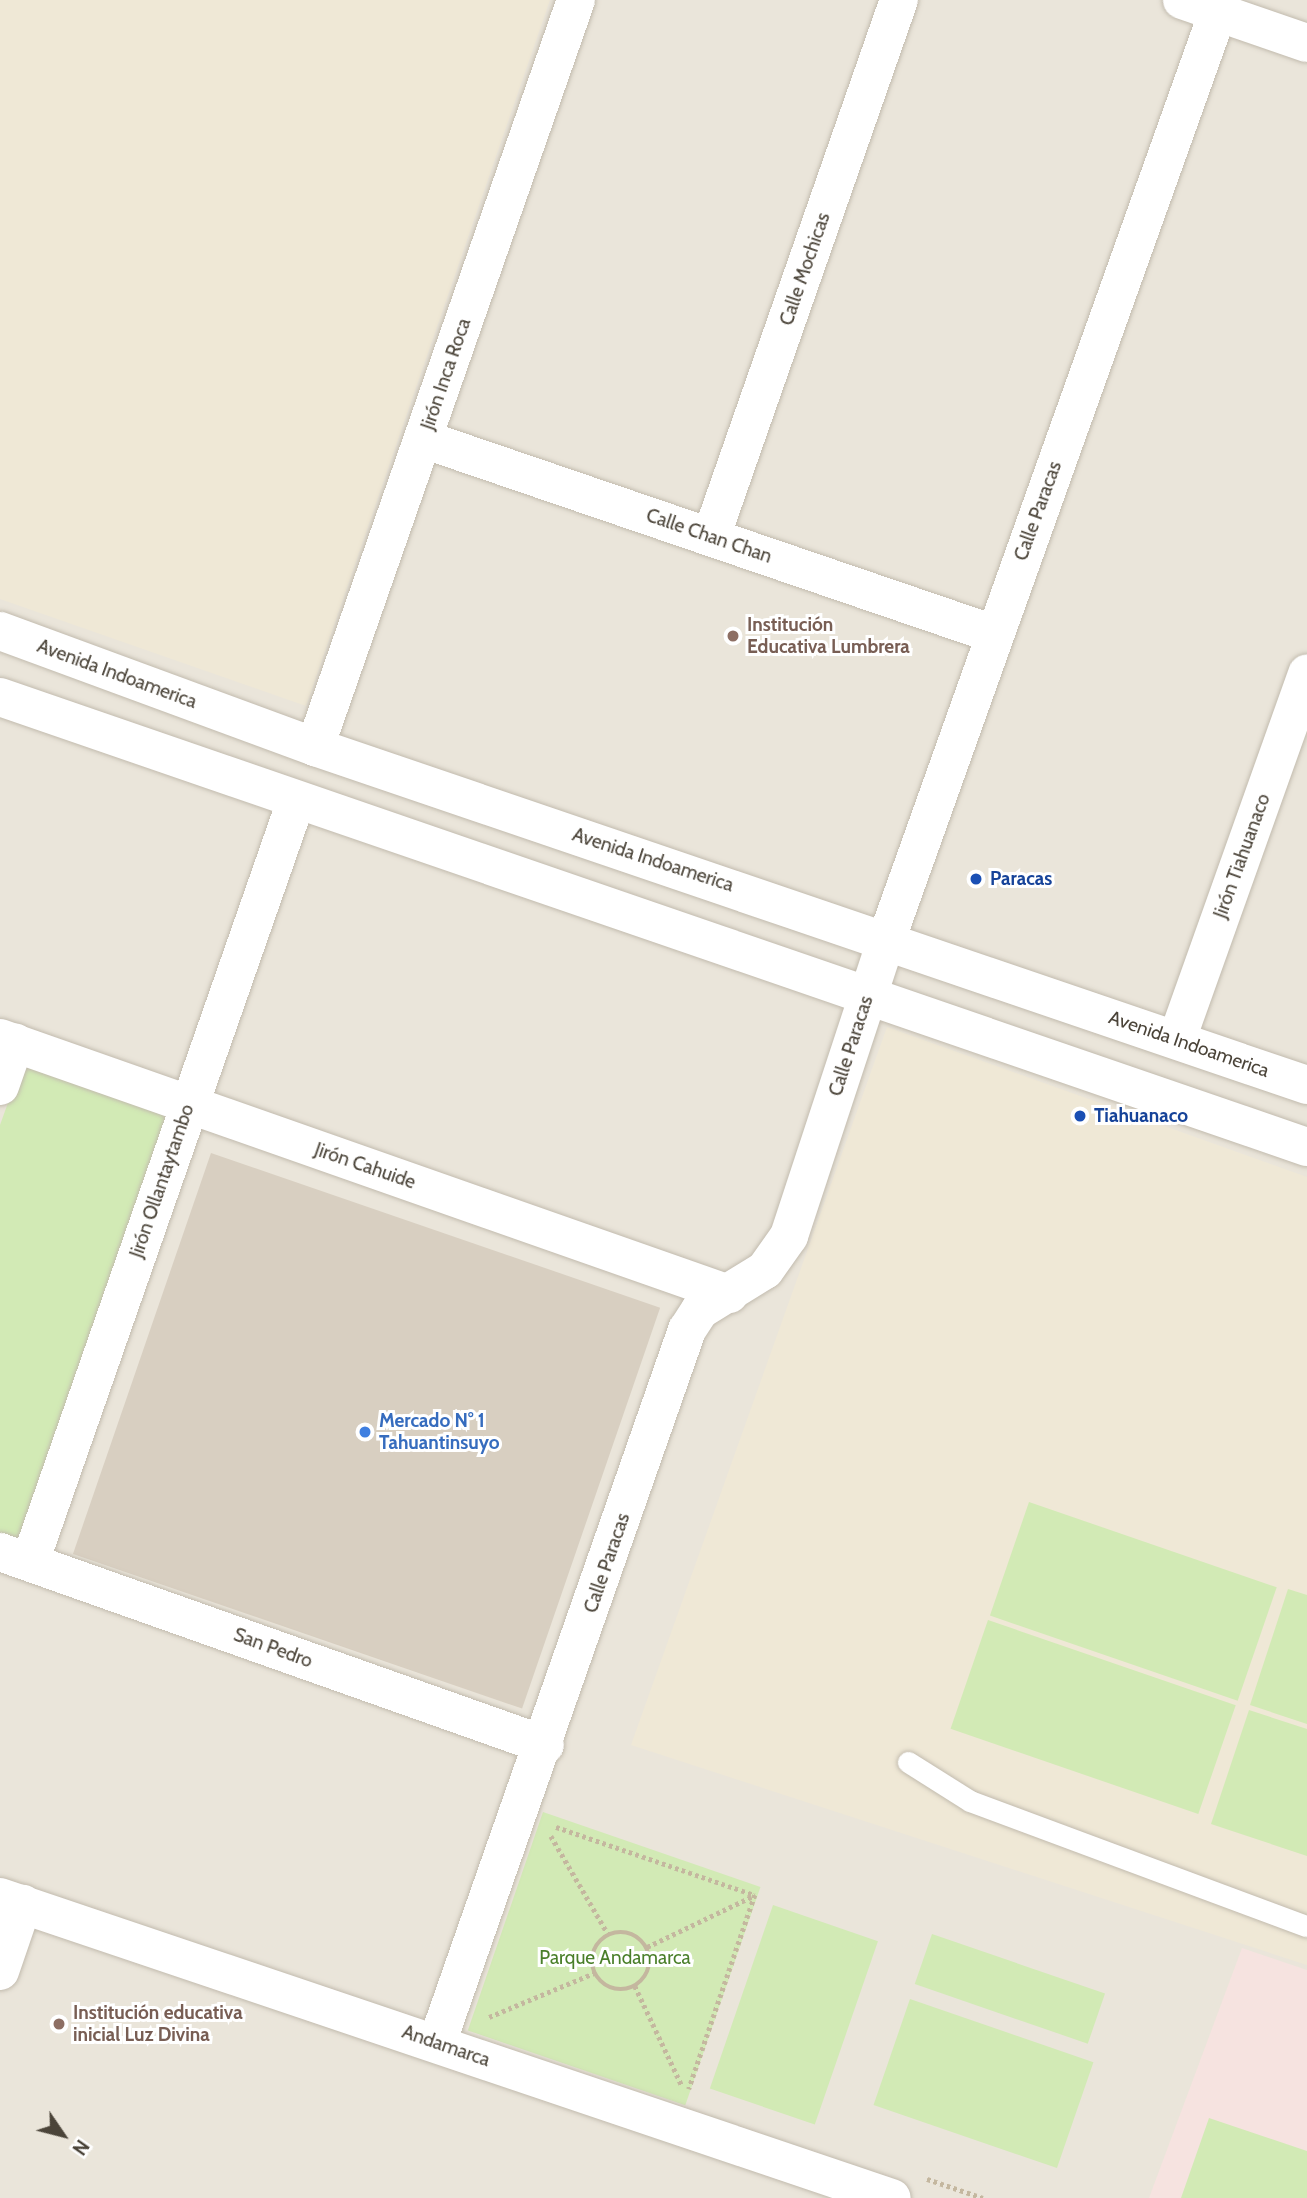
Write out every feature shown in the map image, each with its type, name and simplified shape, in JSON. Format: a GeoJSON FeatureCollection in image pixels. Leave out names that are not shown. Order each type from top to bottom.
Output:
{"type":"FeatureCollection","features":[{"type":"Feature","properties":{"kind":"street","name":"Jirón Inca Roca"},"geometry":{"type":"LineString","coordinates":[[300,742],[423,439],[576,0]]}},
{"type":"Feature","properties":{"kind":"street","name":"Calle Mochicas"},"geometry":{"type":"LineString","coordinates":[[711,537],[899,0]]}},
{"type":"Feature","properties":{"kind":"street"},"geometry":{"type":"LineString","coordinates":[[1182,0],[1307,43]]}},
{"type":"Feature","properties":{"kind":"street","name":"Calle Paracas"},"geometry":{"type":"LineString","coordinates":[[437,2043],[545,1745],[687,1330],[700,1310],[765,1270],[789,1236],[887,938],[1218,12]]}},
{"type":"Feature","properties":{"kind":"street","name":"Calle Chan Chan"},"geometry":{"type":"LineString","coordinates":[[423,439],[994,634]]}},
{"type":"Feature","properties":{"kind":"street","name":"Avenida Indoamerica"},"geometry":{"type":"LineString","coordinates":[[0,631],[300,742],[887,938],[1307,1085]]}},
{"type":"Feature","properties":{"kind":"street"},"geometry":{"type":"LineString","coordinates":[[0,659],[172,720],[300,742]]}},
{"type":"Feature","properties":{"kind":"street","name":"Jirón Tiahuanaco"},"geometry":{"type":"LineString","coordinates":[[1177,1039],[1296,741],[1307,673]]}},
{"type":"Feature","properties":{"kind":"street"},"geometry":{"type":"LineString","coordinates":[[0,697],[296,801],[868,993],[1307,1147]]}},
{"type":"Feature","properties":{"kind":"street","name":"Jirón Ollantaytambo"},"geometry":{"type":"LineString","coordinates":[[15,1557],[189,1104],[296,801]]}},
{"type":"Feature","properties":{"kind":"street"},"geometry":{"type":"LineString","coordinates":[[0,1086],[8,1041]]}},
{"type":"Feature","properties":{"kind":"street","name":"Jirón Cahuide"},"geometry":{"type":"LineString","coordinates":[[8,1041],[729,1294]]}},
{"type":"Feature","properties":{"kind":"street","name":"San Pedro"},"geometry":{"type":"LineString","coordinates":[[15,1557],[545,1745]]}},
{"type":"Feature","properties":{"kind":"street"},"geometry":{"type":"LineString","coordinates":[[0,1971],[11,1900]]}},
{"type":"Feature","properties":{"kind":"street","name":"Andamarca"},"geometry":{"type":"LineString","coordinates":[[11,1900],[891,2198]]}},
{"type":"Feature","properties":{"kind":"lane"},"geometry":{"type":"LineString","coordinates":[[908,1762],[970,1801],[1307,1926]]}},
{"type":"Feature","properties":{"kind":"path"},"geometry":{"type":"LineString","coordinates":[[608,1934],[544,1823],[755,1895]]}},
{"type":"Feature","properties":{"kind":"path"},"geometry":{"type":"LineString","coordinates":[[647,1947],[755,1895]]}},
{"type":"Feature","properties":{"kind":"path"},"geometry":{"type":"LineString","coordinates":[[635,1986],[687,2096],[755,1895]]}},
{"type":"Feature","properties":{"kind":"path"},"geometry":{"type":"LineString","coordinates":[[608,1934],[633,1934],[647,1947],[649,1968],[635,1986],[613,1989],[594,1973],[592,1953],[608,1934]]}},
{"type":"Feature","properties":{"kind":"path"},"geometry":{"type":"LineString","coordinates":[[475,2023],[594,1973]]}},
{"type":"Feature","properties":{"kind":"shaded area"},"geometry":{"type":"Polygon","coordinates":[[[0,0],[1307,0],[1307,2198],[0,2198],[0,0]]]}},
{"type":"Feature","properties":{"kind":"shaded area"},"geometry":{"type":"Polygon","coordinates":[[[0,0],[550,0],[306,706],[0,599],[0,0]]]}},
{"type":"Feature","properties":{"kind":"shaded area"},"geometry":{"type":"Polygon","coordinates":[[[887,1027],[1307,1177],[1307,1965],[631,1745],[887,1027]]]}},
{"type":"Feature","properties":{"kind":"shaded area"},"geometry":{"type":"Polygon","coordinates":[[[1242,1948],[1307,1970],[1307,2198],[1149,2198],[1242,1948]]]}},
{"type":"Feature","properties":{"kind":"green space"},"geometry":{"type":"Polygon","coordinates":[[[24,1058],[173,1110],[19,1552],[0,1546],[0,1125],[24,1058]]]}},
{"type":"Feature","properties":{"kind":"green space"},"geometry":{"type":"Polygon","coordinates":[[[1029,1502],[1277,1587],[1238,1701],[990,1615],[1029,1502]]]}},
{"type":"Feature","properties":{"kind":"green space"},"geometry":{"type":"Polygon","coordinates":[[[1288,1589],[1307,1595],[1307,1724],[1250,1705],[1288,1589]]]}},
{"type":"Feature","properties":{"kind":"green space"},"geometry":{"type":"Polygon","coordinates":[[[988,1620],[1236,1705],[1198,1814],[951,1729],[988,1620]]]}},
{"type":"Feature","properties":{"kind":"green space"},"geometry":{"type":"Polygon","coordinates":[[[1249,1710],[1307,1729],[1307,1856],[1211,1824],[1249,1710]]]}},
{"type":"Feature","properties":{"kind":"green space","name":"Parque Andamarca"},"geometry":{"type":"Polygon","coordinates":[[[543,1812],[760,1887],[685,2105],[468,2030],[543,1812]]]}},
{"type":"Feature","properties":{"kind":"green space"},"geometry":{"type":"Polygon","coordinates":[[[773,1905],[878,1941],[815,2125],[710,2088],[773,1905]]]}},
{"type":"Feature","properties":{"kind":"green space"},"geometry":{"type":"Polygon","coordinates":[[[932,1934],[1105,1994],[1088,2044],[915,1984],[932,1934]]]}},
{"type":"Feature","properties":{"kind":"green space"},"geometry":{"type":"Polygon","coordinates":[[[910,1999],[1093,2062],[1057,2168],[874,2105],[910,1999]]]}},
{"type":"Feature","properties":{"kind":"green space"},"geometry":{"type":"Polygon","coordinates":[[[1209,2118],[1307,2151],[1307,2198],[1181,2198],[1209,2118]]]}},
{"type":"Feature","properties":{"kind":"building","name":"Mercado N° 1 Tahuantinsuyo"},"geometry":{"type":"Polygon","coordinates":[[[211,1153],[660,1308],[522,1709],[73,1554],[211,1153]]]}},
{"type":"Feature","properties":{"kind":"place","name":"Institución Educativa Lumbrera"},"geometry":{"type":"Point","coordinates":[733,636]}},
{"type":"Feature","properties":{"kind":"place","name":"Paracas"},"geometry":{"type":"Point","coordinates":[976,879]}},
{"type":"Feature","properties":{"kind":"place","name":"Tiahuanaco"},"geometry":{"type":"Point","coordinates":[1080,1116]}},
{"type":"Feature","properties":{"kind":"place","name":"Mercado N° 1 Tahuantinsuyo"},"geometry":{"type":"Point","coordinates":[365,1432]}},
{"type":"Feature","properties":{"kind":"place","name":"Institución educativa inicial Luz Divina"},"geometry":{"type":"Point","coordinates":[59,2024]}}]}
